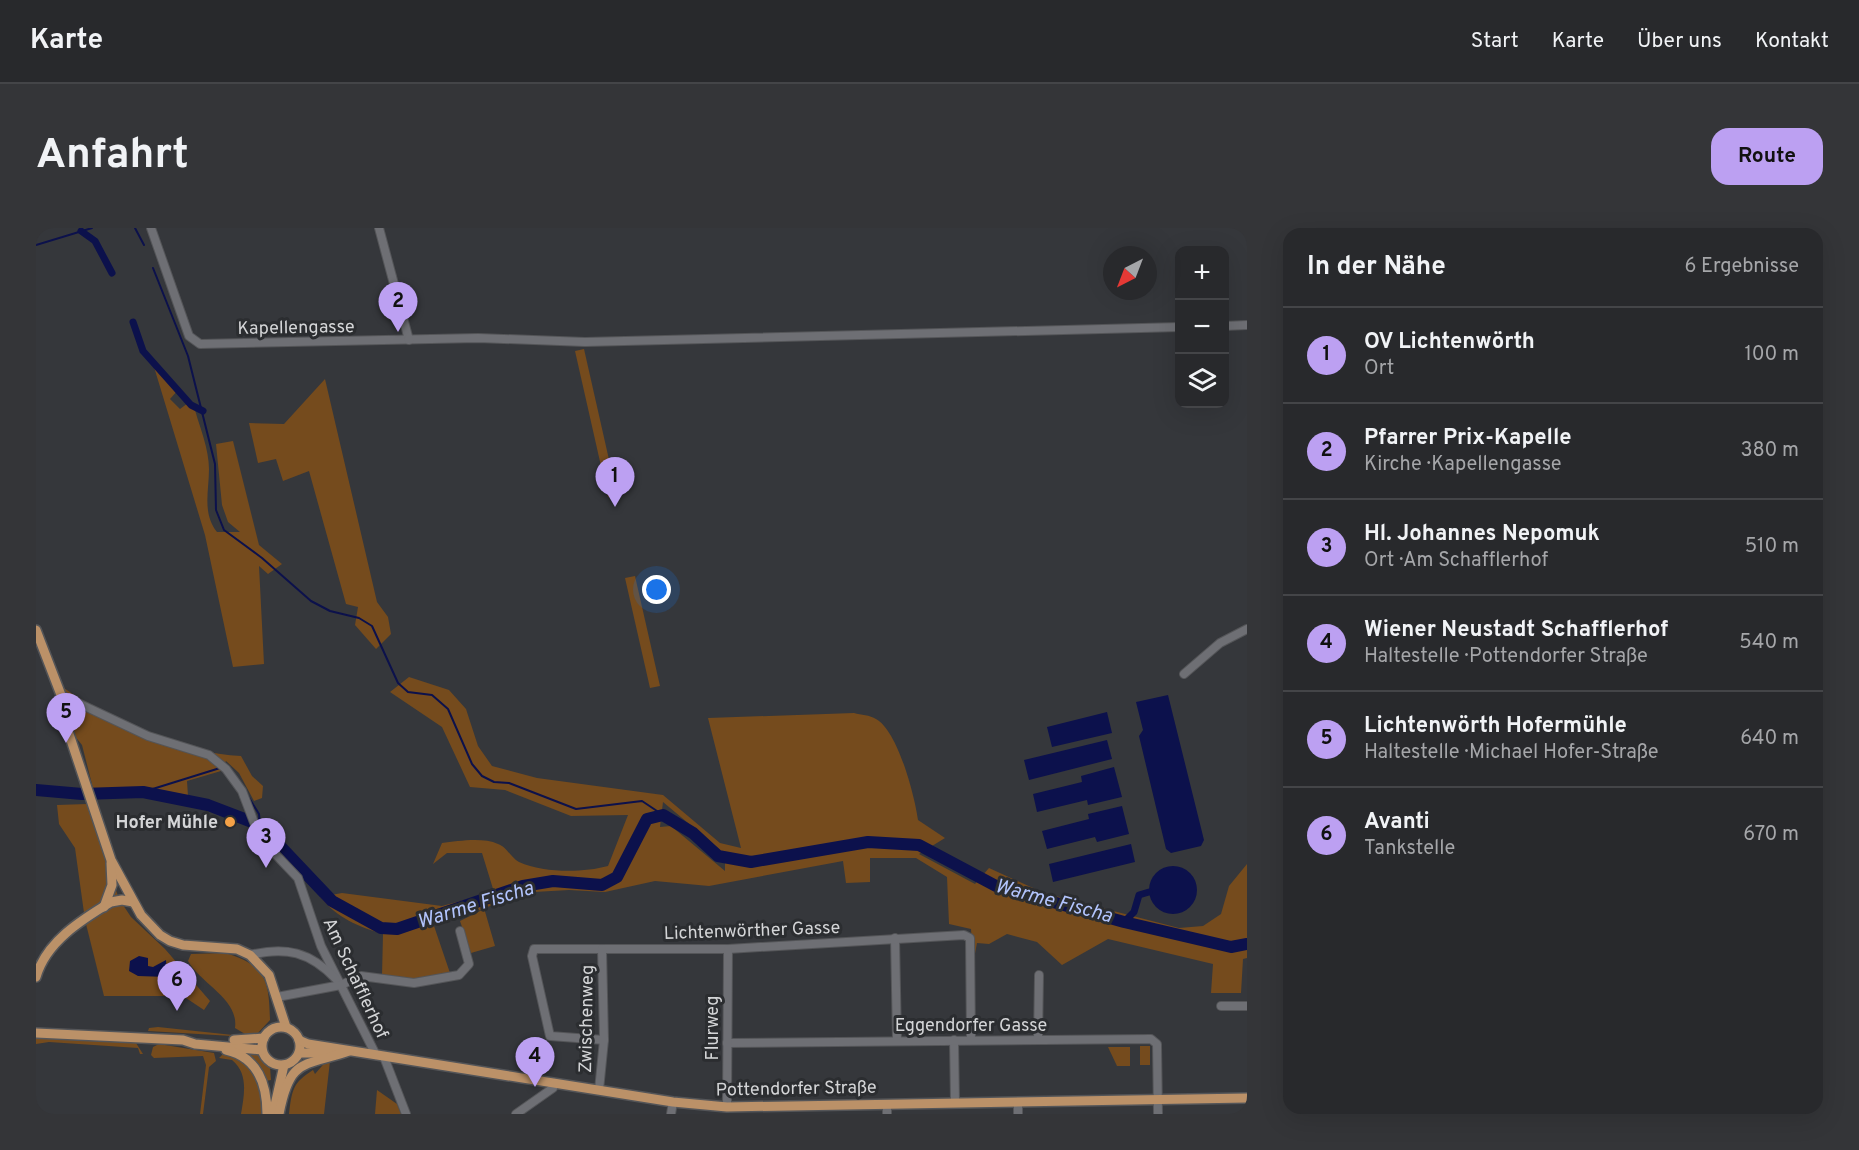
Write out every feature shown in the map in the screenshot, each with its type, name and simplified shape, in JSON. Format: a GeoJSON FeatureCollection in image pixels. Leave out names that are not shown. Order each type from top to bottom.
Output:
{"type":"FeatureCollection","features":[{"type":"Feature","properties":{"kind":"main road"},"geometry":{"type":"LineString","coordinates":[[36,630],[61,695],[68,728],[111,860],[133,902],[150,926],[170,941],[183,945],[237,949],[250,955],[269,975],[286,1027]]}},
{"type":"Feature","properties":{"kind":"main road"},"geometry":{"type":"LineString","coordinates":[[104,907],[112,885],[111,860]]}},
{"type":"Feature","properties":{"kind":"main road"},"geometry":{"type":"LineString","coordinates":[[36,977],[44,957],[51,948],[104,907],[116,900],[133,902]]}},
{"type":"Feature","properties":{"kind":"main road"},"geometry":{"type":"LineString","coordinates":[[36,1033],[253,1041],[264,1038],[274,1028],[277,998]]}},
{"type":"Feature","properties":{"kind":"main road"},"geometry":{"type":"LineString","coordinates":[[36,1026],[50,1033]]}},
{"type":"Feature","properties":{"kind":"main road"},"geometry":{"type":"LineString","coordinates":[[203,1045],[262,1050],[273,1063],[284,1065],[293,1061],[299,1053],[300,1040],[292,1030],[286,1027],[274,1028]]}},
{"type":"Feature","properties":{"kind":"main road"},"geometry":{"type":"LineString","coordinates":[[262,1050],[264,1038]]}},
{"type":"Feature","properties":{"kind":"main road"},"geometry":{"type":"LineString","coordinates":[[183,1040],[234,1052],[250,1062],[266,1088],[267,1114]]}},
{"type":"Feature","properties":{"kind":"main road","name":"Pottendorfer Straße"},"geometry":{"type":"LineString","coordinates":[[300,1040],[308,1044],[349,1051],[674,1102],[764,1110],[887,1109],[955,1103],[1247,1098]]}},
{"type":"Feature","properties":{"kind":"main road"},"geometry":{"type":"LineString","coordinates":[[279,1114],[288,1082],[297,1069],[320,1058],[349,1051]]}},
{"type":"Feature","properties":{"kind":"main road","name":"Pottendorfer Straße"},"geometry":{"type":"LineString","coordinates":[[299,1053],[349,1051]]}},
{"type":"Feature","properties":{"kind":"main road"},"geometry":{"type":"LineString","coordinates":[[273,1063],[273,1109]]}},
{"type":"Feature","properties":{"kind":"main road"},"geometry":{"type":"LineString","coordinates":[[273,1109],[284,1065]]}},
{"type":"Feature","properties":{"kind":"street","name":"Kapellengasse"},"geometry":{"type":"LineString","coordinates":[[152,228],[189,336],[200,344],[478,338],[585,342],[1175,327]]}},
{"type":"Feature","properties":{"kind":"street"},"geometry":{"type":"LineString","coordinates":[[379,228],[409,340]]}},
{"type":"Feature","properties":{"kind":"street"},"geometry":{"type":"LineString","coordinates":[[1229,326],[1247,325]]}},
{"type":"Feature","properties":{"kind":"street"},"geometry":{"type":"LineString","coordinates":[[1184,674],[1220,643],[1247,629]]}},
{"type":"Feature","properties":{"kind":"street","name":"Am Schafflerhof"},"geometry":{"type":"LineString","coordinates":[[61,695],[148,736],[209,755],[223,767],[242,791],[254,816],[260,838],[298,878],[321,946],[387,1067],[406,1114]]}},
{"type":"Feature","properties":{"kind":"street"},"geometry":{"type":"LineString","coordinates":[[277,998],[341,985],[361,976],[414,984],[459,975],[469,964],[460,931]]}},
{"type":"Feature","properties":{"kind":"street","name":"Lichtenwörther Gasse"},"geometry":{"type":"LineString","coordinates":[[604,1040],[549,1036],[532,956],[534,949],[728,949],[964,935],[970,938],[971,1040]]}},
{"type":"Feature","properties":{"kind":"street"},"geometry":{"type":"LineString","coordinates":[[895,938],[897,1040]]}},
{"type":"Feature","properties":{"kind":"street"},"geometry":{"type":"LineString","coordinates":[[250,955],[280,949],[297,953],[316,962],[341,985]]}},
{"type":"Feature","properties":{"kind":"street","name":"Zwischenweg"},"geometry":{"type":"LineString","coordinates":[[599,1090],[604,1040],[602,949]]}},
{"type":"Feature","properties":{"kind":"street","name":"Flurweg"},"geometry":{"type":"LineString","coordinates":[[727,1107],[728,949]]}},
{"type":"Feature","properties":{"kind":"street"},"geometry":{"type":"LineString","coordinates":[[1038,1040],[1039,975]]}},
{"type":"Feature","properties":{"kind":"street"},"geometry":{"type":"LineString","coordinates":[[1221,1006],[1247,1006]]}},
{"type":"Feature","properties":{"kind":"street","name":"Eggendorfer Gasse"},"geometry":{"type":"LineString","coordinates":[[727,1043],[897,1040],[1155,1040],[1158,1099]]}},
{"type":"Feature","properties":{"kind":"street"},"geometry":{"type":"LineString","coordinates":[[954,1040],[955,1103]]}},
{"type":"Feature","properties":{"kind":"street"},"geometry":{"type":"LineString","coordinates":[[516,1114],[553,1088],[555,1083]]}},
{"type":"Feature","properties":{"kind":"street"},"geometry":{"type":"LineString","coordinates":[[1158,1099],[1158,1114]]}},
{"type":"Feature","properties":{"kind":"street"},"geometry":{"type":"LineString","coordinates":[[671,1114],[674,1102]]}},
{"type":"Feature","properties":{"kind":"street"},"geometry":{"type":"LineString","coordinates":[[1018,1102],[1018,1114]]}},
{"type":"Feature","properties":{"kind":"shaded area"},"geometry":{"type":"Polygon","coordinates":[[[584,349],[617,495],[608,497],[575,351],[584,349]]]}},
{"type":"Feature","properties":{"kind":"shaded area"},"geometry":{"type":"Polygon","coordinates":[[[154,367],[178,390],[170,399],[180,409],[188,403],[195,410],[209,461],[207,502],[212,525],[217,532],[240,532],[228,522],[222,505],[216,444],[233,441],[259,545],[282,564],[268,574],[259,566],[264,664],[233,667],[205,535],[154,367]]]}},
{"type":"Feature","properties":{"kind":"shaded area"},"geometry":{"type":"Polygon","coordinates":[[[325,379],[377,602],[388,617],[391,634],[376,649],[355,625],[358,607],[346,604],[309,471],[283,481],[276,459],[258,463],[249,423],[284,424],[325,379]]]}},
{"type":"Feature","properties":{"kind":"shaded area"},"geometry":{"type":"Polygon","coordinates":[[[635,576],[660,686],[650,688],[625,578],[635,576]]]}},
{"type":"Feature","properties":{"kind":"shaded area"},"geometry":{"type":"Polygon","coordinates":[[[409,677],[449,690],[466,709],[478,746],[492,766],[537,778],[663,795],[720,843],[741,848],[708,718],[854,713],[871,717],[884,726],[898,750],[909,781],[918,820],[945,838],[919,854],[975,884],[989,868],[1044,893],[1179,928],[1203,926],[1221,914],[1229,886],[1247,864],[1247,958],[1243,959],[1241,993],[1211,993],[1213,964],[1108,939],[1062,965],[1037,942],[1007,934],[989,944],[977,943],[973,964],[971,929],[949,924],[947,877],[916,858],[870,858],[870,882],[846,883],[843,861],[709,886],[655,881],[605,892],[569,890],[534,892],[484,908],[495,946],[471,953],[460,921],[484,909],[433,923],[450,973],[416,980],[382,976],[383,934],[349,921],[334,911],[320,897],[342,893],[442,906],[494,892],[482,853],[447,853],[433,864],[442,843],[455,841],[492,842],[501,845],[519,862],[551,870],[575,871],[608,866],[628,815],[571,816],[505,790],[470,787],[442,727],[390,692],[409,677]],[[663,802],[660,827],[671,826],[725,871],[725,854],[663,802]]]}},
{"type":"Feature","properties":{"kind":"shaded area"},"geometry":{"type":"Polygon","coordinates":[[[64,688],[103,712],[148,734],[196,749],[241,756],[252,776],[263,786],[262,798],[254,801],[239,773],[226,761],[221,771],[187,781],[188,796],[141,790],[93,788],[82,745],[74,735],[64,688]]]}},
{"type":"Feature","properties":{"kind":"shaded area"},"geometry":{"type":"Polygon","coordinates":[[[1168,695],[1204,840],[1201,846],[1171,853],[1166,849],[1139,736],[1143,730],[1136,702],[1168,695]]]}},
{"type":"Feature","properties":{"kind":"shaded area"},"geometry":{"type":"Polygon","coordinates":[[[1107,712],[1112,733],[1052,747],[1047,727],[1107,712]]]}},
{"type":"Feature","properties":{"kind":"shaded area"},"geometry":{"type":"Polygon","coordinates":[[[1107,740],[1112,759],[1029,780],[1024,760],[1107,740]]]}},
{"type":"Feature","properties":{"kind":"shaded area"},"geometry":{"type":"Polygon","coordinates":[[[1114,767],[1122,797],[1088,805],[1087,800],[1037,812],[1033,794],[1082,782],[1081,776],[1114,767]]]}},
{"type":"Feature","properties":{"kind":"shaded area"},"geometry":{"type":"Polygon","coordinates":[[[87,804],[119,899],[131,917],[165,949],[210,1001],[204,1010],[183,996],[104,996],[85,920],[75,848],[59,824],[57,805],[87,804]]]}},
{"type":"Feature","properties":{"kind":"shaded area"},"geometry":{"type":"Polygon","coordinates":[[[1122,806],[1129,834],[1097,842],[1095,837],[1047,849],[1042,831],[1089,819],[1088,814],[1122,806]]]}},
{"type":"Feature","properties":{"kind":"shaded area"},"geometry":{"type":"Polygon","coordinates":[[[1131,844],[1135,862],[1053,882],[1049,864],[1131,844]]]}},
{"type":"Feature","properties":{"kind":"shaded area"},"geometry":{"type":"Polygon","coordinates":[[[1168,866],[1178,866],[1190,873],[1197,885],[1197,895],[1190,907],[1178,914],[1168,914],[1153,903],[1149,895],[1149,885],[1160,870],[1168,866]]]}},
{"type":"Feature","properties":{"kind":"shaded area"},"geometry":{"type":"Polygon","coordinates":[[[225,953],[257,969],[266,984],[270,1020],[257,1034],[245,1034],[235,1028],[235,1018],[225,1000],[188,961],[191,954],[225,953]]]}},
{"type":"Feature","properties":{"kind":"shaded area"},"geometry":{"type":"Polygon","coordinates":[[[139,956],[148,958],[148,966],[153,967],[166,960],[167,977],[138,976],[129,971],[130,961],[139,956]]]}},
{"type":"Feature","properties":{"kind":"shaded area"},"geometry":{"type":"Polygon","coordinates":[[[149,1028],[233,1035],[148,1031],[149,1028]]]}},
{"type":"Feature","properties":{"kind":"shaded area"},"geometry":{"type":"Polygon","coordinates":[[[36,1036],[136,1043],[143,1054],[140,1054],[138,1048],[49,1042],[36,1044],[36,1036]]]}},
{"type":"Feature","properties":{"kind":"shaded area"},"geometry":{"type":"Polygon","coordinates":[[[159,1044],[214,1053],[216,1061],[209,1067],[203,1114],[200,1114],[206,1065],[203,1056],[154,1058],[151,1055],[153,1047],[159,1044]]]}},
{"type":"Feature","properties":{"kind":"shaded area"},"geometry":{"type":"Polygon","coordinates":[[[1140,1046],[1150,1046],[1150,1065],[1140,1065],[1140,1046]]]}},
{"type":"Feature","properties":{"kind":"shaded area"},"geometry":{"type":"Polygon","coordinates":[[[1108,1047],[1130,1047],[1130,1066],[1117,1066],[1108,1047]]]}},
{"type":"Feature","properties":{"kind":"shaded area"},"geometry":{"type":"Polygon","coordinates":[[[242,1052],[260,1054],[270,1067],[271,1080],[266,1081],[242,1052]]]}},
{"type":"Feature","properties":{"kind":"shaded area"},"geometry":{"type":"Polygon","coordinates":[[[224,1053],[244,1063],[256,1076],[264,1114],[241,1114],[243,1078],[232,1060],[219,1058],[224,1053]]]}},
{"type":"Feature","properties":{"kind":"shaded area"},"geometry":{"type":"Polygon","coordinates":[[[328,1059],[330,1061],[324,1114],[289,1114],[294,1088],[313,1070],[315,1074],[328,1059]]]}},
{"type":"Feature","properties":{"kind":"shaded area"},"geometry":{"type":"Polygon","coordinates":[[[377,1090],[397,1104],[401,1114],[375,1114],[377,1090]]]}},
{"type":"Feature","properties":{"kind":"waterway"},"geometry":{"type":"LineString","coordinates":[[36,245],[92,228]]}},
{"type":"Feature","properties":{"kind":"waterway"},"geometry":{"type":"LineString","coordinates":[[135,228],[144,245]]}},
{"type":"Feature","properties":{"kind":"waterway"},"geometry":{"type":"LineString","coordinates":[[81,231],[95,241],[112,273]]}},
{"type":"Feature","properties":{"kind":"waterway"},"geometry":{"type":"LineString","coordinates":[[153,268],[188,356],[215,464],[216,510],[224,530],[262,558],[311,601],[330,611],[359,618],[372,626],[398,683],[408,692],[432,695],[448,709],[472,764],[482,776],[494,782],[509,783],[576,809],[642,801],[663,815]]}},
{"type":"Feature","properties":{"kind":"waterway"},"geometry":{"type":"LineString","coordinates":[[133,322],[143,351],[191,405],[203,411]]}},
{"type":"Feature","properties":{"kind":"waterway"},"geometry":{"type":"LineString","coordinates":[[143,792],[220,768]]}},
{"type":"Feature","properties":{"kind":"waterway"},"geometry":{"type":"LineString","coordinates":[[231,770],[242,785]]}},
{"type":"Feature","properties":{"kind":"waterway","name":"Warme Fischa"},"geometry":{"type":"LineString","coordinates":[[36,790],[82,794],[143,792],[208,805],[260,825],[332,901],[381,928],[397,929],[523,886],[553,881],[602,885],[617,877],[647,819],[663,815],[693,833],[718,856],[751,862],[868,842],[919,845],[996,886],[1124,922],[1231,947],[1247,944]]}},
{"type":"Feature","properties":{"kind":"waterway"},"geometry":{"type":"LineString","coordinates":[[246,793],[259,814],[260,825]]}},
{"type":"Feature","properties":{"kind":"waterway"},"geometry":{"type":"LineString","coordinates":[[1124,922],[1134,912],[1139,895],[1149,892]]}},
{"type":"Feature","properties":{"kind":"place","name":"Pfarrer Prix-Kapelle"},"geometry":{"type":"Point","coordinates":[398,332]}},
{"type":"Feature","properties":{"kind":"place","name":"OV Lichtenwörth"},"geometry":{"type":"Point","coordinates":[615,507]}},
{"type":"Feature","properties":{"kind":"place","name":"Lichtenwörth Hofermühle"},"geometry":{"type":"Point","coordinates":[66,743]}},
{"type":"Feature","properties":{"kind":"place","name":"Hofer Mühle"},"geometry":{"type":"Point","coordinates":[230,822]}},
{"type":"Feature","properties":{"kind":"place","name":"Hl. Johannes Nepomuk"},"geometry":{"type":"Point","coordinates":[266,868]}},
{"type":"Feature","properties":{"kind":"place","name":"Avanti"},"geometry":{"type":"Point","coordinates":[177,1011]}},
{"type":"Feature","properties":{"kind":"place","name":"Wiener Neustadt Schafflerhof"},"geometry":{"type":"Point","coordinates":[535,1087]}}]}
